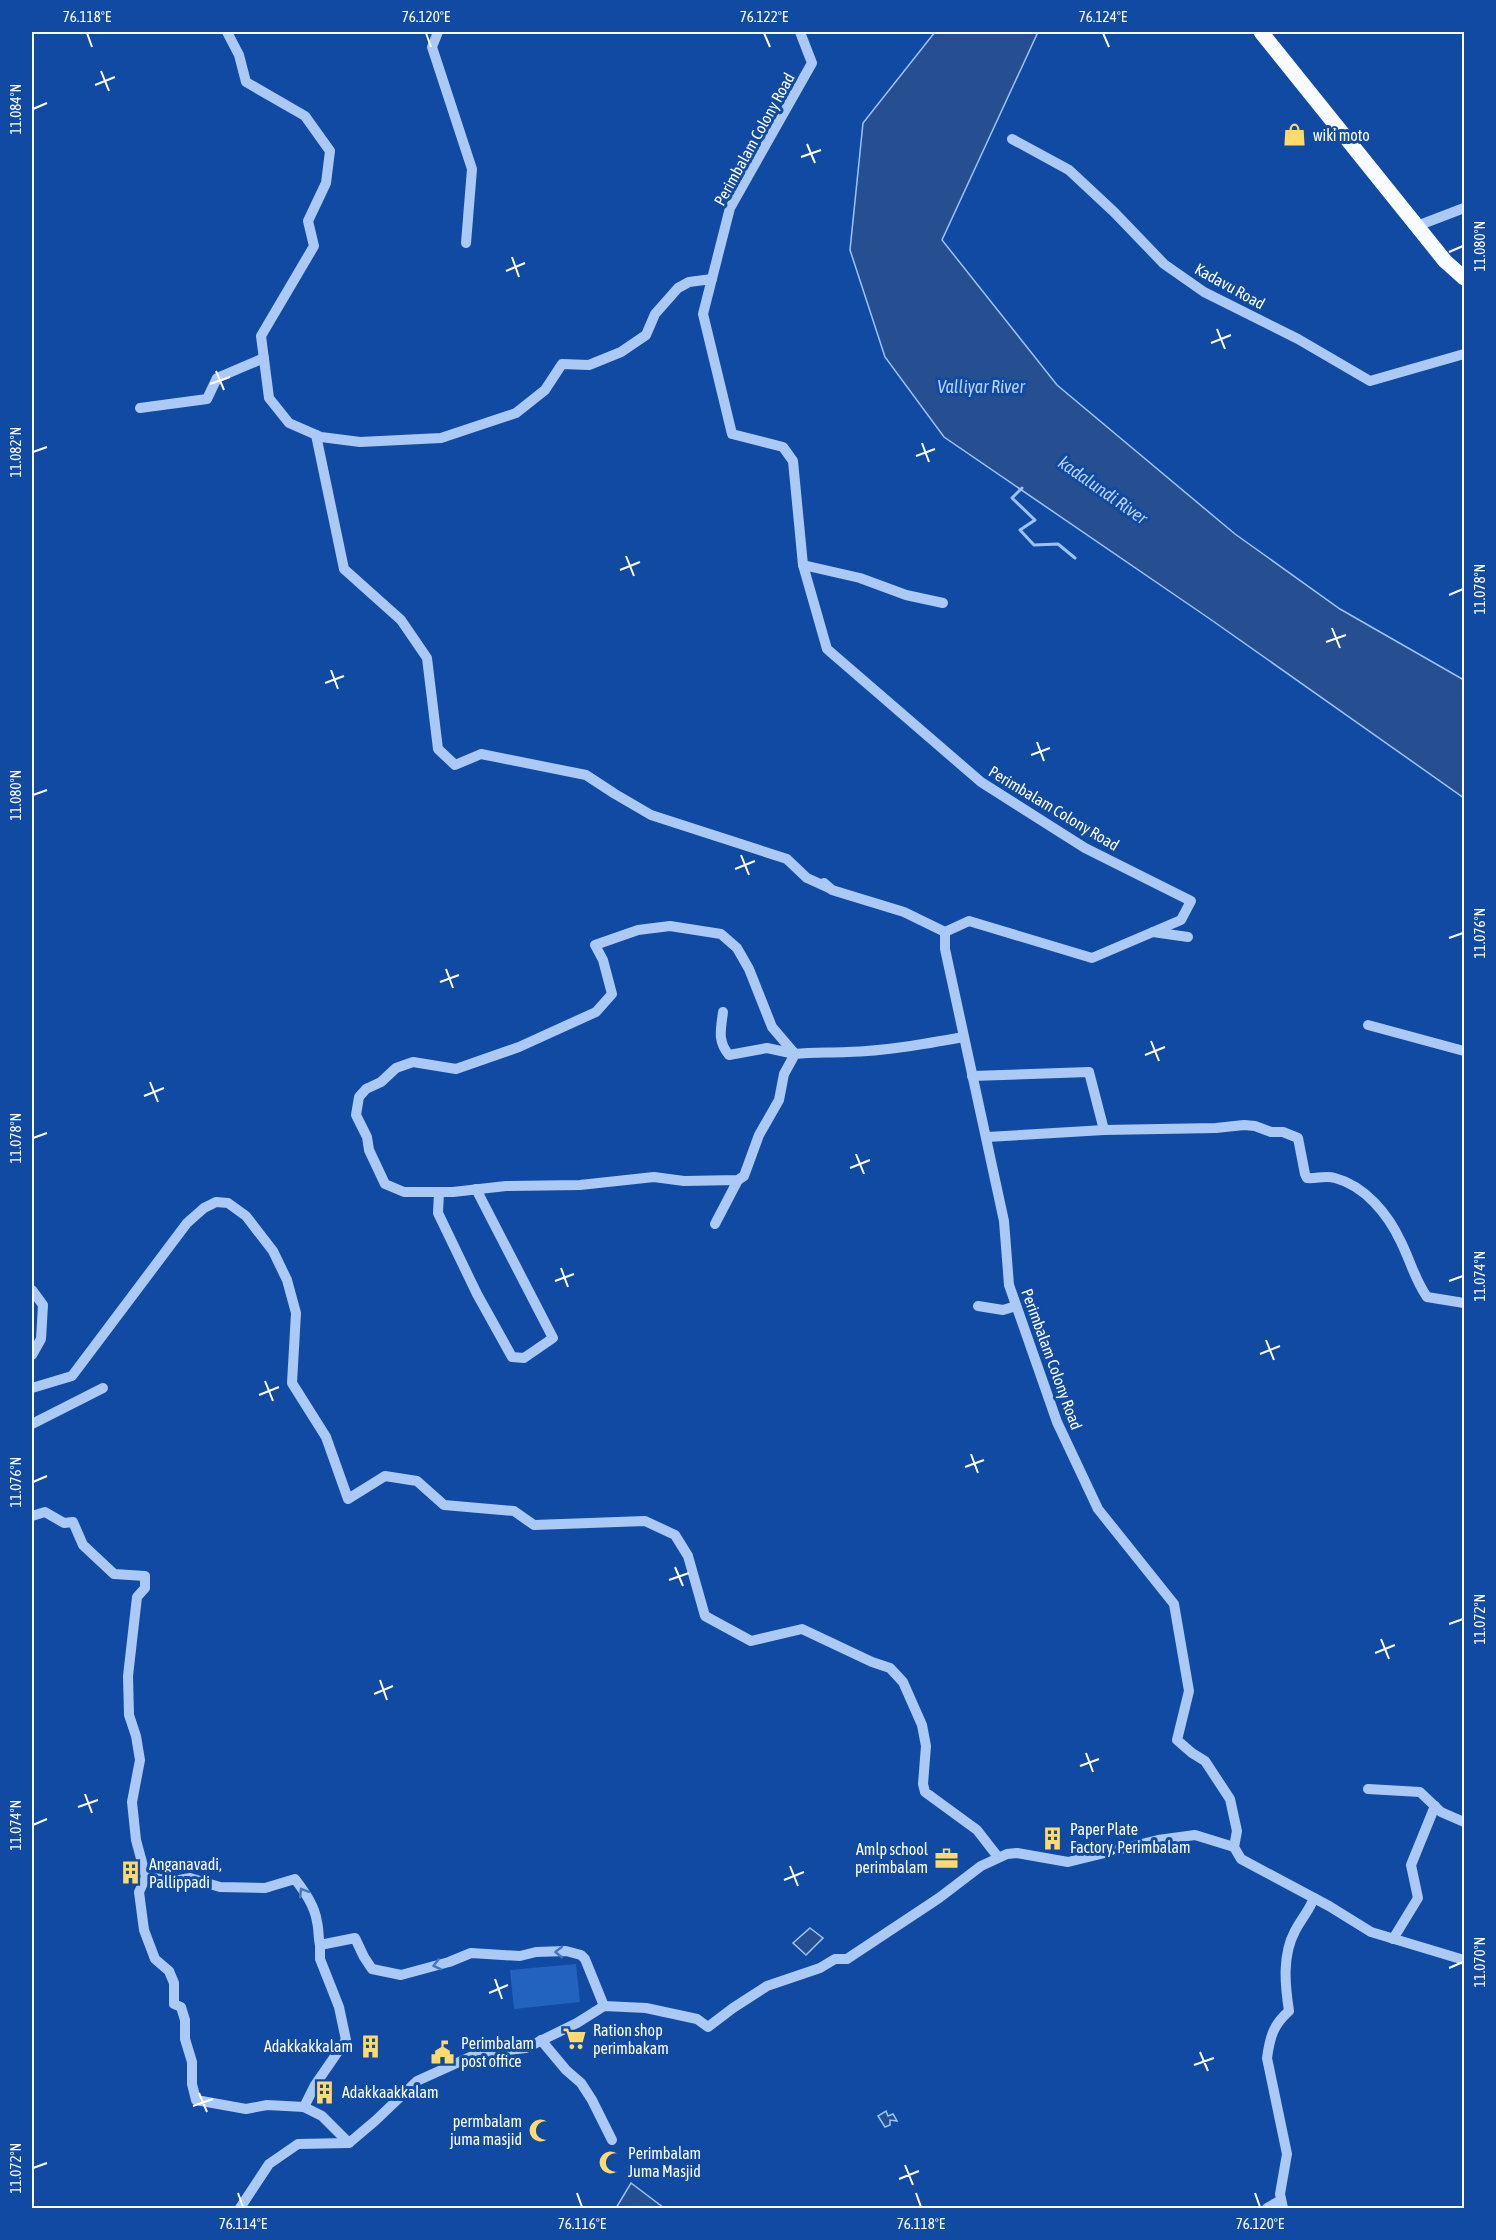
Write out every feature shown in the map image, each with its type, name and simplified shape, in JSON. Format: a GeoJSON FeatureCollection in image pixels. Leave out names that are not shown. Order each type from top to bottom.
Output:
{"type":"FeatureCollection","features":[{"type":"Feature","properties":{"kind":"main road"},"geometry":{"type":"LineString","coordinates":[[1261,32],[1445,261],[1464,278]]}},
{"type":"Feature","properties":{"kind":"street"},"geometry":{"type":"LineString","coordinates":[[227,32],[238,55],[246,82],[305,116],[330,151],[326,183],[308,221],[314,246],[261,336],[269,398],[289,423],[316,435],[360,442],[441,438],[516,413],[545,390],[562,364],[589,365],[621,352],[646,335],[655,314],[678,288],[689,282],[712,279]]}},
{"type":"Feature","properties":{"kind":"street"},"geometry":{"type":"LineString","coordinates":[[438,32],[432,47],[472,169],[466,243]]}},
{"type":"Feature","properties":{"kind":"street","name":"Perimbalam Colony Road"},"geometry":{"type":"LineString","coordinates":[[800,32],[813,63],[730,208],[703,314],[732,434],[783,447],[793,461],[803,565],[827,649],[981,782],[1086,849],[1191,901],[1181,920],[1092,957],[969,921],[945,932],[945,950],[1004,1221],[1009,1285],[1057,1422],[1098,1509],[1174,1604],[1189,1691],[1177,1740],[1206,1761],[1230,1799],[1238,1831],[1234,1846]]}},
{"type":"Feature","properties":{"kind":"street","name":"Kadavu Road"},"geometry":{"type":"LineString","coordinates":[[1012,139],[1069,170],[1164,264],[1204,292],[1298,339],[1370,381],[1464,354]]}},
{"type":"Feature","properties":{"kind":"street"},"geometry":{"type":"LineString","coordinates":[[1417,226],[1464,208]]}},
{"type":"Feature","properties":{"kind":"street"},"geometry":{"type":"LineString","coordinates":[[140,408],[207,399],[217,378],[264,358]]}},
{"type":"Feature","properties":{"kind":"street"},"geometry":{"type":"LineString","coordinates":[[316,435],[344,569],[401,620],[427,658],[438,749],[455,765],[481,754],[586,775],[651,815],[787,859],[807,878],[829,888],[904,912],[945,932]]}},
{"type":"Feature","properties":{"kind":"street"},"geometry":{"type":"LineString","coordinates":[[803,565],[860,578],[906,595],[943,603]]}},
{"type":"Feature","properties":{"kind":"street"},"geometry":{"type":"LineString","coordinates":[[819,880],[829,888]]}},
{"type":"Feature","properties":{"kind":"street"},"geometry":{"type":"LineString","coordinates":[[738,1180],[684,1181],[654,1177],[580,1185],[506,1186],[439,1192],[404,1192],[385,1184],[356,1115],[358,1097],[366,1089],[381,1082],[396,1068],[413,1062],[456,1068],[519,1047],[597,1012],[612,994],[603,960],[595,945],[638,930],[670,927],[722,934],[736,948],[749,969],[772,1027],[795,1054]]}},
{"type":"Feature","properties":{"kind":"street"},"geometry":{"type":"LineString","coordinates":[[1152,932],[1188,937]]}},
{"type":"Feature","properties":{"kind":"street"},"geometry":{"type":"LineString","coordinates":[[723,1011],[720,1035],[722,1047],[729,1055],[767,1048],[795,1054],[846,1052],[917,1046],[963,1036]]}},
{"type":"Feature","properties":{"kind":"street"},"geometry":{"type":"LineString","coordinates":[[1368,1025],[1464,1051]]}},
{"type":"Feature","properties":{"kind":"street"},"geometry":{"type":"LineString","coordinates":[[715,1224],[738,1180],[744,1176],[759,1135],[779,1100],[784,1074],[795,1054]]}},
{"type":"Feature","properties":{"kind":"street"},"geometry":{"type":"LineString","coordinates":[[972,1076],[1089,1072],[1104,1130]]}},
{"type":"Feature","properties":{"kind":"street"},"geometry":{"type":"LineString","coordinates":[[987,1137],[1244,1125],[1293,1135],[1298,1138],[1307,1178],[1336,1178],[1364,1192],[1382,1210],[1401,1240],[1419,1285],[1427,1297],[1464,1303]]}},
{"type":"Feature","properties":{"kind":"street"},"geometry":{"type":"LineString","coordinates":[[439,1192],[438,1214],[477,1294],[512,1357],[524,1358],[553,1338],[476,1189]]}},
{"type":"Feature","properties":{"kind":"street"},"geometry":{"type":"LineString","coordinates":[[32,1388],[72,1377],[187,1223],[204,1208],[216,1202],[228,1203],[246,1216],[273,1251],[287,1280],[296,1313],[292,1383],[326,1437],[348,1499],[385,1476],[417,1481],[444,1505],[514,1511],[534,1525],[645,1521],[675,1535],[688,1556],[705,1616],[751,1641],[801,1629],[890,1668],[903,1682],[922,1725],[926,1746],[923,1784],[925,1792],[977,1830],[998,1857]]}},
{"type":"Feature","properties":{"kind":"street"},"geometry":{"type":"LineString","coordinates":[[32,1290],[43,1305],[41,1339],[32,1355]]}},
{"type":"Feature","properties":{"kind":"street"},"geometry":{"type":"LineString","coordinates":[[978,1306],[1004,1310],[1017,1306]]}},
{"type":"Feature","properties":{"kind":"street"},"geometry":{"type":"LineString","coordinates":[[32,1424],[103,1388]]}},
{"type":"Feature","properties":{"kind":"street"},"geometry":{"type":"LineString","coordinates":[[32,1516],[45,1512],[64,1522],[73,1522],[83,1545],[114,1574],[145,1576],[145,1588],[137,1597],[128,1686],[129,1715],[136,1736],[140,1760],[132,1802],[136,1840],[146,1877],[139,1892],[144,1930],[155,1959],[169,1971],[174,1983],[174,2004],[181,2007],[185,2020],[185,2039],[192,2062],[192,2084],[196,2100],[246,2109],[267,2105],[304,2107],[322,2116],[349,2143]]}},
{"type":"Feature","properties":{"kind":"street"},"geometry":{"type":"LineString","coordinates":[[1368,1789],[1420,1792],[1441,1812],[1464,1822]]}},
{"type":"Feature","properties":{"kind":"street"},"geometry":{"type":"LineString","coordinates":[[1393,1939],[1418,1898],[1411,1865],[1435,1806]]}},
{"type":"Feature","properties":{"kind":"street"},"geometry":{"type":"LineString","coordinates":[[240,2208],[269,2164],[298,2144],[349,2143],[417,2081],[478,2053],[526,2048],[577,2023],[604,2006],[646,2008],[697,2019],[708,2026],[767,1986],[820,1968],[835,1959],[847,1959],[939,1898],[981,1866],[998,1857],[1017,1853],[1068,1862],[1158,1840],[1195,1835],[1234,1846],[1241,1858],[1371,1932],[1464,1960]]}},
{"type":"Feature","properties":{"kind":"street"},"geometry":{"type":"LineString","coordinates":[[146,1877],[174,1881],[190,1878],[220,1887],[265,1888],[295,1879],[314,1911],[320,1959],[339,2007],[346,2040],[315,2085],[304,2107]]}},
{"type":"Feature","properties":{"kind":"street"},"geometry":{"type":"LineString","coordinates":[[1267,2208],[1282,2204],[1280,2194],[1287,2154],[1267,2058],[1269,2044],[1277,2021],[1290,2011],[1286,1980],[1287,1951],[1295,1930],[1308,1913],[1314,1898]]}},
{"type":"Feature","properties":{"kind":"street"},"geometry":{"type":"LineString","coordinates":[[320,1945],[355,1938],[372,1969],[401,1975],[449,1962],[471,1953],[520,1956],[536,1952],[567,1951],[581,1955],[585,1959],[604,2006]]}},
{"type":"Feature","properties":{"kind":"street"},"geometry":{"type":"LineString","coordinates":[[541,2040],[566,2070],[581,2083],[612,2140]]}},
{"type":"Feature","properties":{"kind":"shaded area"},"geometry":{"type":"Polygon","coordinates":[[[576,1964],[580,2002],[514,2009],[510,1970],[576,1964]]]}},
{"type":"Feature","properties":{"kind":"water","name":"Valliyar River"},"geometry":{"type":"Polygon","coordinates":[[[935,32],[1038,32],[942,240],[1057,385],[1235,534],[1340,609],[1464,680],[1464,798],[1210,619],[944,437],[885,357],[850,250],[863,123],[935,32]]]}},
{"type":"Feature","properties":{"kind":"water"},"geometry":{"type":"Polygon","coordinates":[[[810,1928],[823,1938],[806,1955],[793,1943],[810,1928]]]}},
{"type":"Feature","properties":{"kind":"water"},"geometry":{"type":"Polygon","coordinates":[[[886,2111],[888,2116],[893,2114],[897,2121],[890,2120],[890,2125],[885,2127],[878,2116],[886,2111]]]}},
{"type":"Feature","properties":{"kind":"water"},"geometry":{"type":"Polygon","coordinates":[[[631,2183],[664,2208],[616,2208],[631,2183]]]}},
{"type":"Feature","properties":{"kind":"waterway"},"geometry":{"type":"LineString","coordinates":[[1022,488],[1012,498],[1035,520],[1020,530],[1034,545],[1058,544],[1075,558]]}},
{"type":"Feature","properties":{"kind":"place","name":"wiki moto"},"geometry":{"type":"Point","coordinates":[1295,135]}},
{"type":"Feature","properties":{"kind":"place","name":"Paper Plate Factory, Perimbalam"},"geometry":{"type":"Point","coordinates":[1052,1838]}},
{"type":"Feature","properties":{"kind":"place","name":"Amlp school perimbalam"},"geometry":{"type":"Point","coordinates":[946,1858]}},
{"type":"Feature","properties":{"kind":"place","name":"Anganavadi, Pallippadi"},"geometry":{"type":"Point","coordinates":[131,1873]}},
{"type":"Feature","properties":{"kind":"place","name":"Ration shop perimbakam"},"geometry":{"type":"Point","coordinates":[575,2039]}},
{"type":"Feature","properties":{"kind":"place","name":"Adakkakkalam"},"geometry":{"type":"Point","coordinates":[371,2046]}},
{"type":"Feature","properties":{"kind":"place","name":"Perimbalam post office"},"geometry":{"type":"Point","coordinates":[443,2052]}},
{"type":"Feature","properties":{"kind":"place","name":"Adakkaakkalam"},"geometry":{"type":"Point","coordinates":[324,2092]}},
{"type":"Feature","properties":{"kind":"place","name":"permbalam juma masjid"},"geometry":{"type":"Point","coordinates":[540,2130]}},
{"type":"Feature","properties":{"kind":"place","name":"Perimbalam Juma Masjid"},"geometry":{"type":"Point","coordinates":[610,2162]}},
{"type":"Feature","properties":{"kind":"water label","name":"kadalundi River"},"geometry":{"type":"Point","coordinates":[1103,490]}}]}
